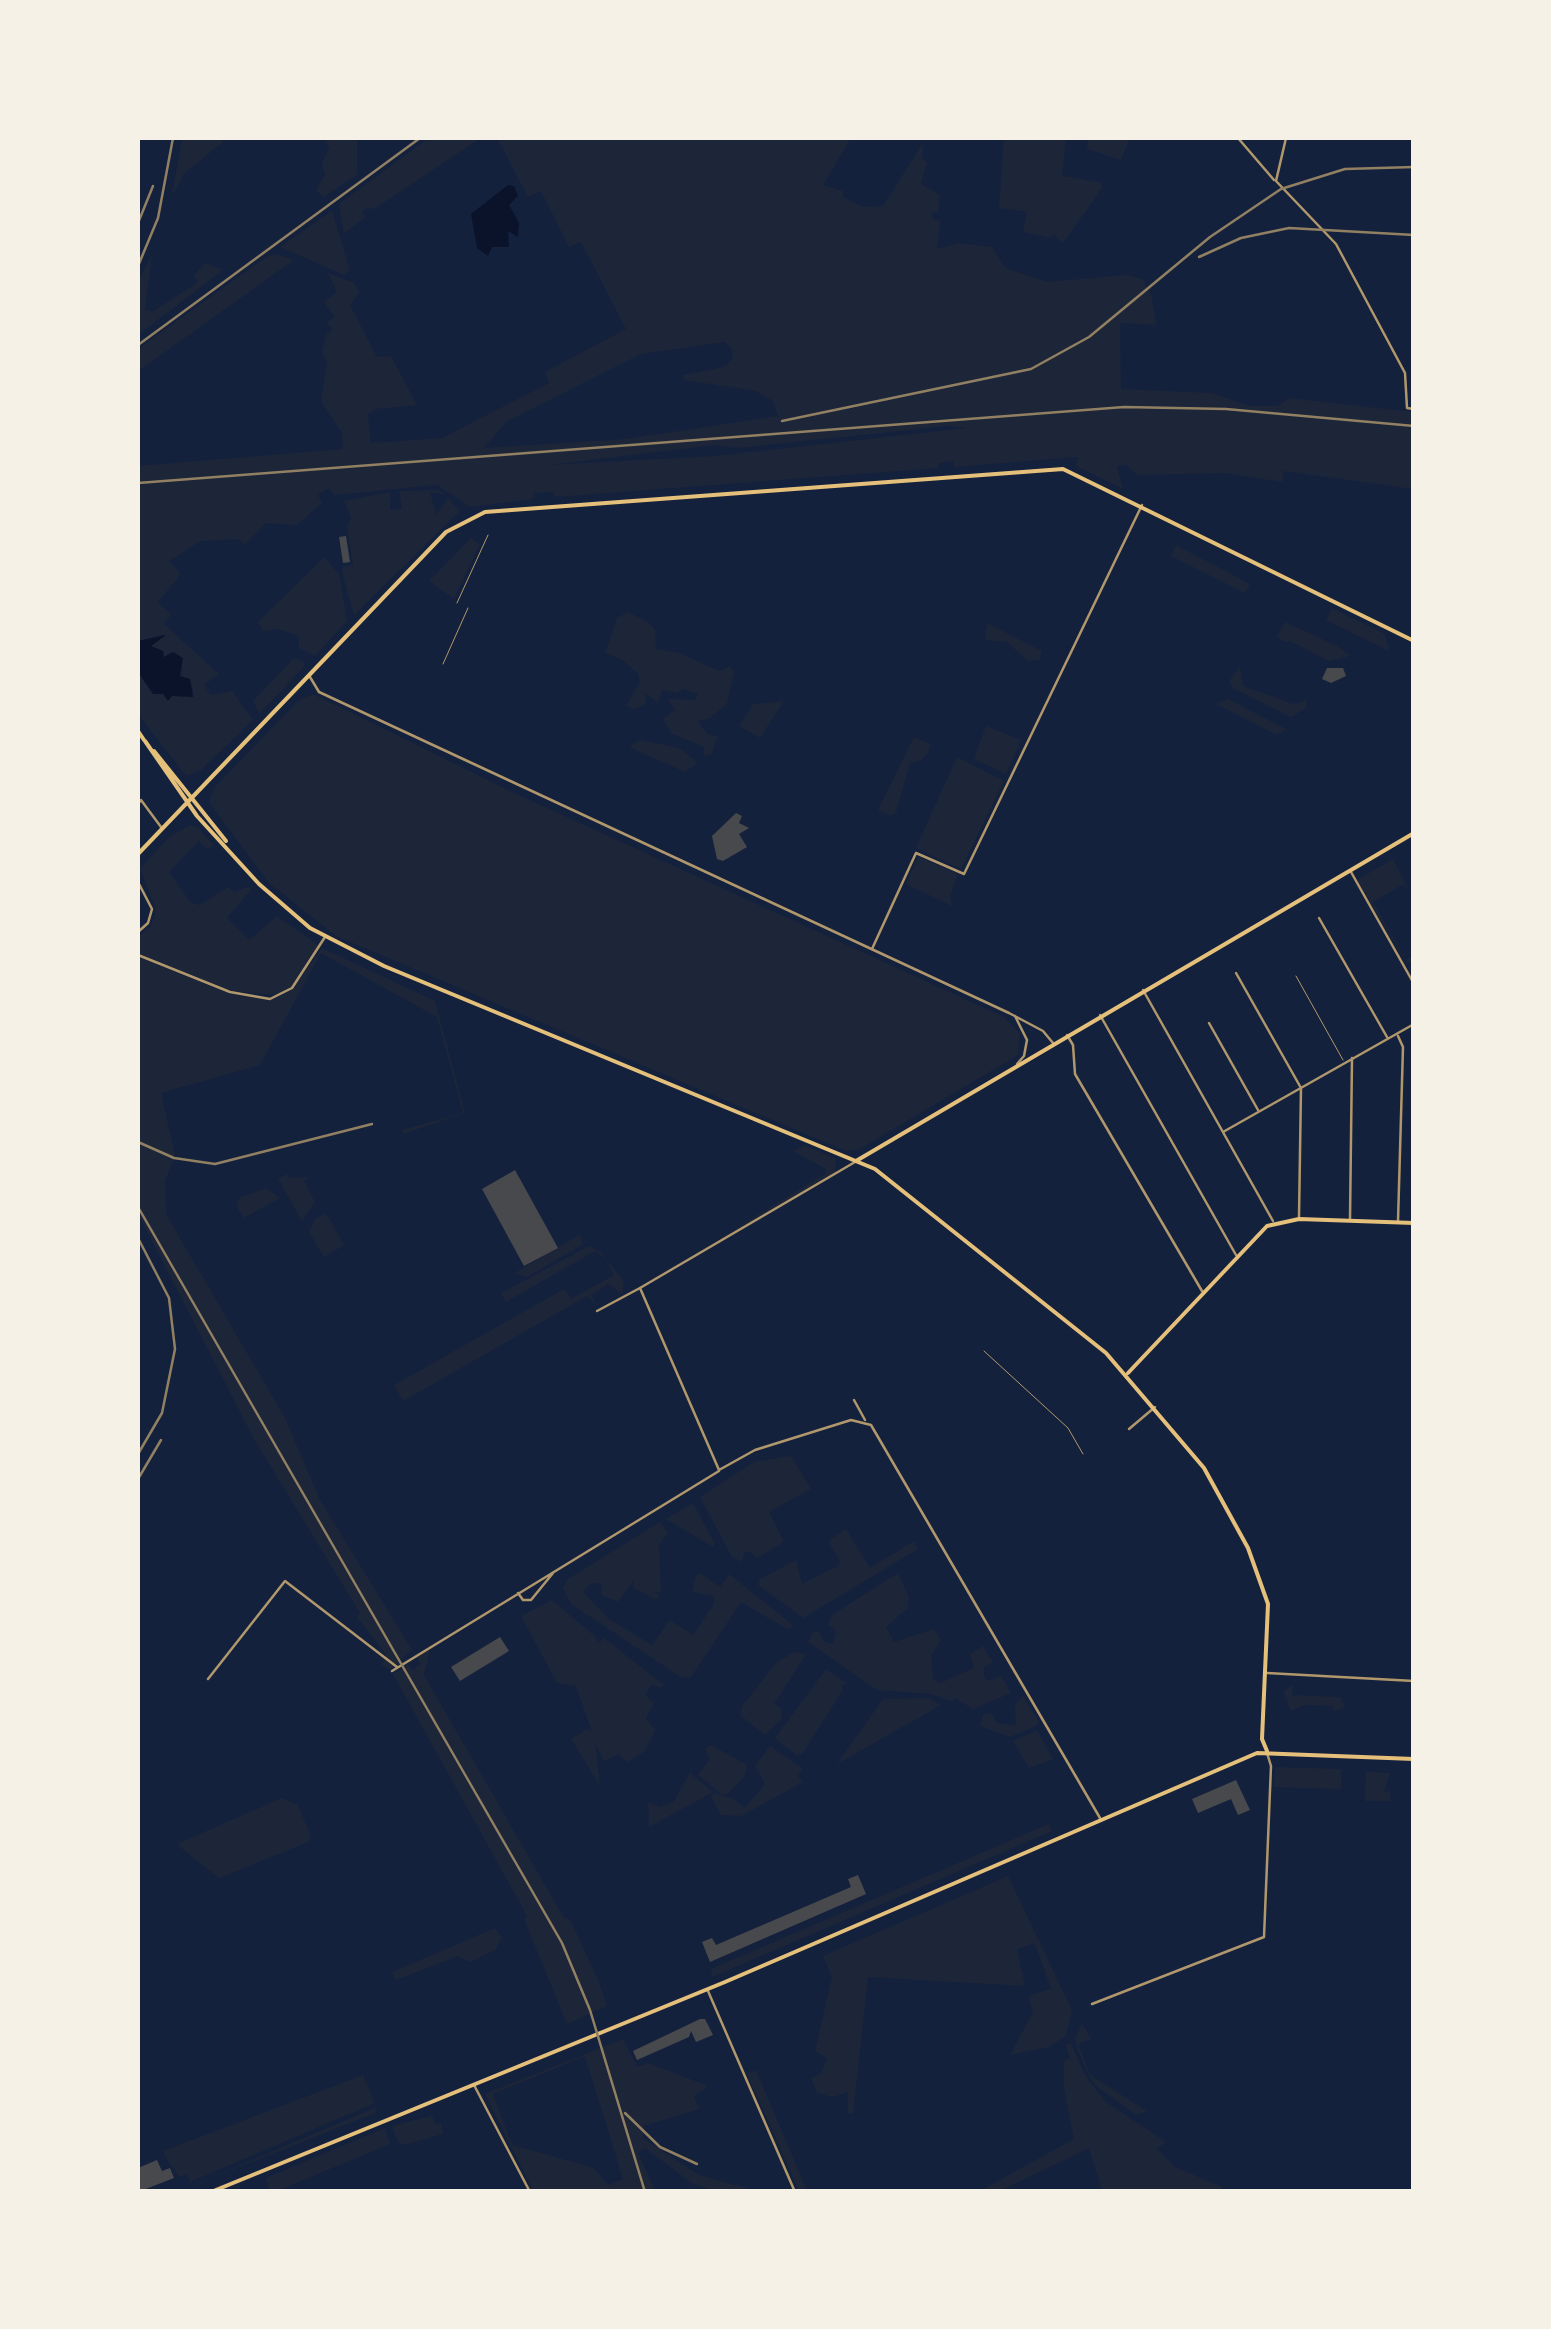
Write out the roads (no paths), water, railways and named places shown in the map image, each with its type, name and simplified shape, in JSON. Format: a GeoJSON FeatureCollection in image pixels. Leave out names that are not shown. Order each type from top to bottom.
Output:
{"type":"FeatureCollection","features":[{"type":"Feature","properties":{"kind":"main road"},"geometry":{"type":"LineString","coordinates":[[138,854],[446,532],[476,514],[1063,469],[1414,642]]}},
{"type":"Feature","properties":{"kind":"main road"},"geometry":{"type":"LineString","coordinates":[[138,732],[187,803],[237,858],[284,907],[325,937],[384,966],[875,1169],[940,1216],[1128,1374],[1204,1468],[1248,1548],[1268,1604],[1262,1739],[1267,1752]]}},
{"type":"Feature","properties":{"kind":"main road"},"geometry":{"type":"LineString","coordinates":[[145,741],[194,796],[237,858]]}},
{"type":"Feature","properties":{"kind":"main road"},"geometry":{"type":"LineString","coordinates":[[856,1161],[1414,832]]}},
{"type":"Feature","properties":{"kind":"main road"},"geometry":{"type":"LineString","coordinates":[[1128,1374],[1236,1256],[1274,1223],[1298,1218],[1414,1224]]}},
{"type":"Feature","properties":{"kind":"main road"},"geometry":{"type":"LineString","coordinates":[[211,2192],[707,1990],[1101,1819],[1267,1752],[1414,1759]]}},
{"type":"Feature","properties":{"kind":"street"},"geometry":{"type":"LineString","coordinates":[[1238,138],[1262,170],[1336,244],[1405,372],[1406,408],[1414,409]]}},
{"type":"Feature","properties":{"kind":"street"},"geometry":{"type":"LineString","coordinates":[[1276,180],[1286,138]]}},
{"type":"Feature","properties":{"kind":"street"},"geometry":{"type":"LineString","coordinates":[[872,949],[916,852],[964,874],[1142,505]]}},
{"type":"Feature","properties":{"kind":"street"},"geometry":{"type":"LineString","coordinates":[[457,604],[488,535]]}},
{"type":"Feature","properties":{"kind":"street"},"geometry":{"type":"LineString","coordinates":[[443,664],[468,608]]}},
{"type":"Feature","properties":{"kind":"street"},"geometry":{"type":"LineString","coordinates":[[310,676],[319,692],[1010,1013],[1043,1031],[1053,1043]]}},
{"type":"Feature","properties":{"kind":"street"},"geometry":{"type":"LineString","coordinates":[[138,804],[140,800],[162,828]]}},
{"type":"Feature","properties":{"kind":"street"},"geometry":{"type":"LineString","coordinates":[[1350,870],[1414,984]]}},
{"type":"Feature","properties":{"kind":"street"},"geometry":{"type":"LineString","coordinates":[[138,932],[148,923],[152,910],[139,884]]}},
{"type":"Feature","properties":{"kind":"street"},"geometry":{"type":"LineString","coordinates":[[1318,918],[1387,1038]]}},
{"type":"Feature","properties":{"kind":"street"},"geometry":{"type":"LineString","coordinates":[[138,955],[230,992],[270,998],[292,988],[325,937]]}},
{"type":"Feature","properties":{"kind":"street"},"geometry":{"type":"LineString","coordinates":[[1404,967],[1411,965]]}},
{"type":"Feature","properties":{"kind":"street"},"geometry":{"type":"LineString","coordinates":[[1236,973],[1301,1088],[1298,1218]]}},
{"type":"Feature","properties":{"kind":"street"},"geometry":{"type":"LineString","coordinates":[[1296,976],[1344,1063]]}},
{"type":"Feature","properties":{"kind":"street"},"geometry":{"type":"LineString","coordinates":[[1143,990],[1274,1223]]}},
{"type":"Feature","properties":{"kind":"street"},"geometry":{"type":"LineString","coordinates":[[1010,1013],[1027,1040],[1024,1056],[1016,1064]]}},
{"type":"Feature","properties":{"kind":"street"},"geometry":{"type":"LineString","coordinates":[[1100,1015],[1236,1256]]}},
{"type":"Feature","properties":{"kind":"street"},"geometry":{"type":"LineString","coordinates":[[1209,1023],[1259,1112]]}},
{"type":"Feature","properties":{"kind":"street"},"geometry":{"type":"LineString","coordinates":[[1222,1133],[1414,1024]]}},
{"type":"Feature","properties":{"kind":"street"},"geometry":{"type":"LineString","coordinates":[[1397,1034],[1403,1047],[1398,1223]]}},
{"type":"Feature","properties":{"kind":"street"},"geometry":{"type":"LineString","coordinates":[[1066,1035],[1072,1045],[1075,1074],[1204,1292]]}},
{"type":"Feature","properties":{"kind":"street"},"geometry":{"type":"LineString","coordinates":[[1350,1221],[1352,1058]]}},
{"type":"Feature","properties":{"kind":"street"},"geometry":{"type":"LineString","coordinates":[[597,1310],[856,1161]]}},
{"type":"Feature","properties":{"kind":"street"},"geometry":{"type":"LineString","coordinates":[[640,1288],[719,1470]]}},
{"type":"Feature","properties":{"kind":"street"},"geometry":{"type":"LineString","coordinates":[[984,1351],[1068,1428],[1083,1454]]}},
{"type":"Feature","properties":{"kind":"street"},"geometry":{"type":"LineString","coordinates":[[854,1400],[1101,1819]]}},
{"type":"Feature","properties":{"kind":"street"},"geometry":{"type":"LineString","coordinates":[[1129,1429],[1155,1407]]}},
{"type":"Feature","properties":{"kind":"street"},"geometry":{"type":"LineString","coordinates":[[392,1672],[755,1450],[851,1420],[865,1420]]}},
{"type":"Feature","properties":{"kind":"street"},"geometry":{"type":"LineString","coordinates":[[518,1592],[526,1601],[536,1597],[555,1570]]}},
{"type":"Feature","properties":{"kind":"street"},"geometry":{"type":"LineString","coordinates":[[208,1679],[285,1581],[398,1668]]}},
{"type":"Feature","properties":{"kind":"street"},"geometry":{"type":"LineString","coordinates":[[1265,1673],[1414,1682]]}},
{"type":"Feature","properties":{"kind":"street"},"geometry":{"type":"LineString","coordinates":[[1092,2004],[1264,1937],[1271,1766],[1267,1752]]}},
{"type":"Feature","properties":{"kind":"street"},"geometry":{"type":"LineString","coordinates":[[707,1990],[795,2192]]}},
{"type":"Feature","properties":{"kind":"street"},"geometry":{"type":"LineString","coordinates":[[473,2084],[530,2192]]}},
{"type":"Feature","properties":{"kind":"railway"},"geometry":{"type":"LineString","coordinates":[[138,266],[158,218],[173,138]]}},
{"type":"Feature","properties":{"kind":"railway"},"geometry":{"type":"LineString","coordinates":[[138,345],[420,138]]}},
{"type":"Feature","properties":{"kind":"railway"},"geometry":{"type":"LineString","coordinates":[[782,421],[1031,369],[1089,337],[1210,237],[1281,189],[1345,169],[1414,167]]}},
{"type":"Feature","properties":{"kind":"railway"},"geometry":{"type":"LineString","coordinates":[[138,223],[153,186]]}},
{"type":"Feature","properties":{"kind":"railway"},"geometry":{"type":"LineString","coordinates":[[1199,257],[1241,238],[1289,228],[1414,235]]}},
{"type":"Feature","properties":{"kind":"railway"},"geometry":{"type":"LineString","coordinates":[[138,483],[1124,407],[1226,409],[1414,426]]}},
{"type":"Feature","properties":{"kind":"railway"},"geometry":{"type":"LineString","coordinates":[[138,1142],[174,1158],[215,1164],[372,1124]]}},
{"type":"Feature","properties":{"kind":"railway"},"geometry":{"type":"LineString","coordinates":[[138,1207],[562,1943],[590,2010],[645,2192]]}},
{"type":"Feature","properties":{"kind":"railway"},"geometry":{"type":"LineString","coordinates":[[138,1238],[169,1298],[175,1349],[162,1413],[138,1454]]}},
{"type":"Feature","properties":{"kind":"railway"},"geometry":{"type":"LineString","coordinates":[[138,1479],[161,1440]]}},
{"type":"Feature","properties":{"kind":"railway"},"geometry":{"type":"LineString","coordinates":[[625,2113],[660,2147],[697,2164]]}}]}
